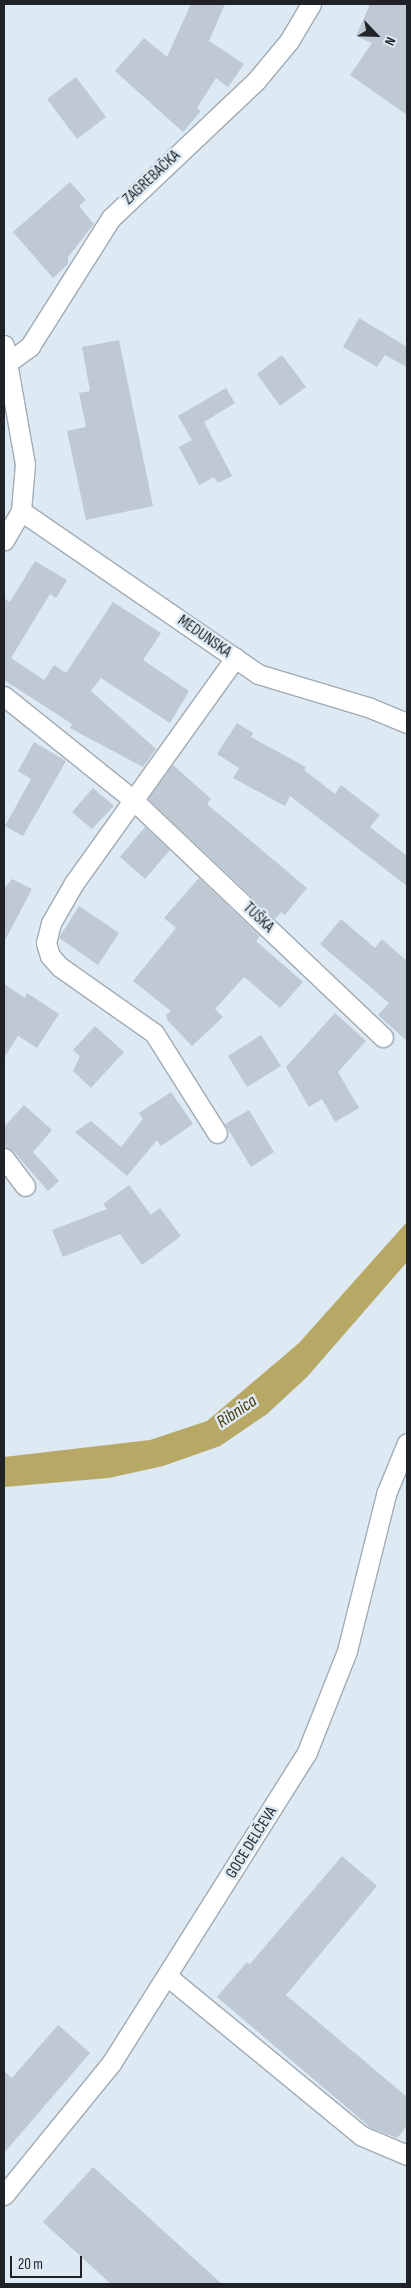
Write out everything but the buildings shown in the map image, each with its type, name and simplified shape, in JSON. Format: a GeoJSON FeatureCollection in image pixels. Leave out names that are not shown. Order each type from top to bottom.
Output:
{"type":"FeatureCollection","features":[{"type":"Feature","properties":{"kind":"street","name":"ZAGREBAČKA"},"geometry":{"type":"LineString","coordinates":[[5,354],[30,346],[111,218],[255,82],[289,41],[311,4]]}},
{"type":"Feature","properties":{"kind":"street"},"geometry":{"type":"LineString","coordinates":[[4,541],[21,511],[25,487],[25,464],[5,354]]}},
{"type":"Feature","properties":{"kind":"street","name":"MEDUNSKA"},"geometry":{"type":"LineString","coordinates":[[21,511],[258,674],[368,707],[407,723]]}},
{"type":"Feature","properties":{"kind":"street"},"geometry":{"type":"LineString","coordinates":[[217,1133],[154,1033],[60,967],[50,956],[46,943],[50,923],[132,799],[235,658]]}},
{"type":"Feature","properties":{"kind":"street","name":"TUŠKA"},"geometry":{"type":"LineString","coordinates":[[4,696],[132,799],[383,1037]]}},
{"type":"Feature","properties":{"kind":"street"},"geometry":{"type":"LineString","coordinates":[[4,1158],[25,1186]]}},
{"type":"Feature","properties":{"kind":"street","name":"GOCE DELČEVA"},"geometry":{"type":"LineString","coordinates":[[4,2196],[102,2076],[307,1752],[347,1651],[386,1494],[407,1443]]}},
{"type":"Feature","properties":{"kind":"street"},"geometry":{"type":"LineString","coordinates":[[167,1976],[362,2136],[407,2155]]}},
{"type":"Feature","properties":{"kind":"water","name":"Ribnica"},"geometry":{"type":"Polygon","coordinates":[[[407,1222],[407,1262],[307,1377],[267,1414],[220,1446],[163,1466],[109,1478],[4,1487],[4,1457],[150,1440],[207,1421],[299,1343],[407,1222]]]}}]}
